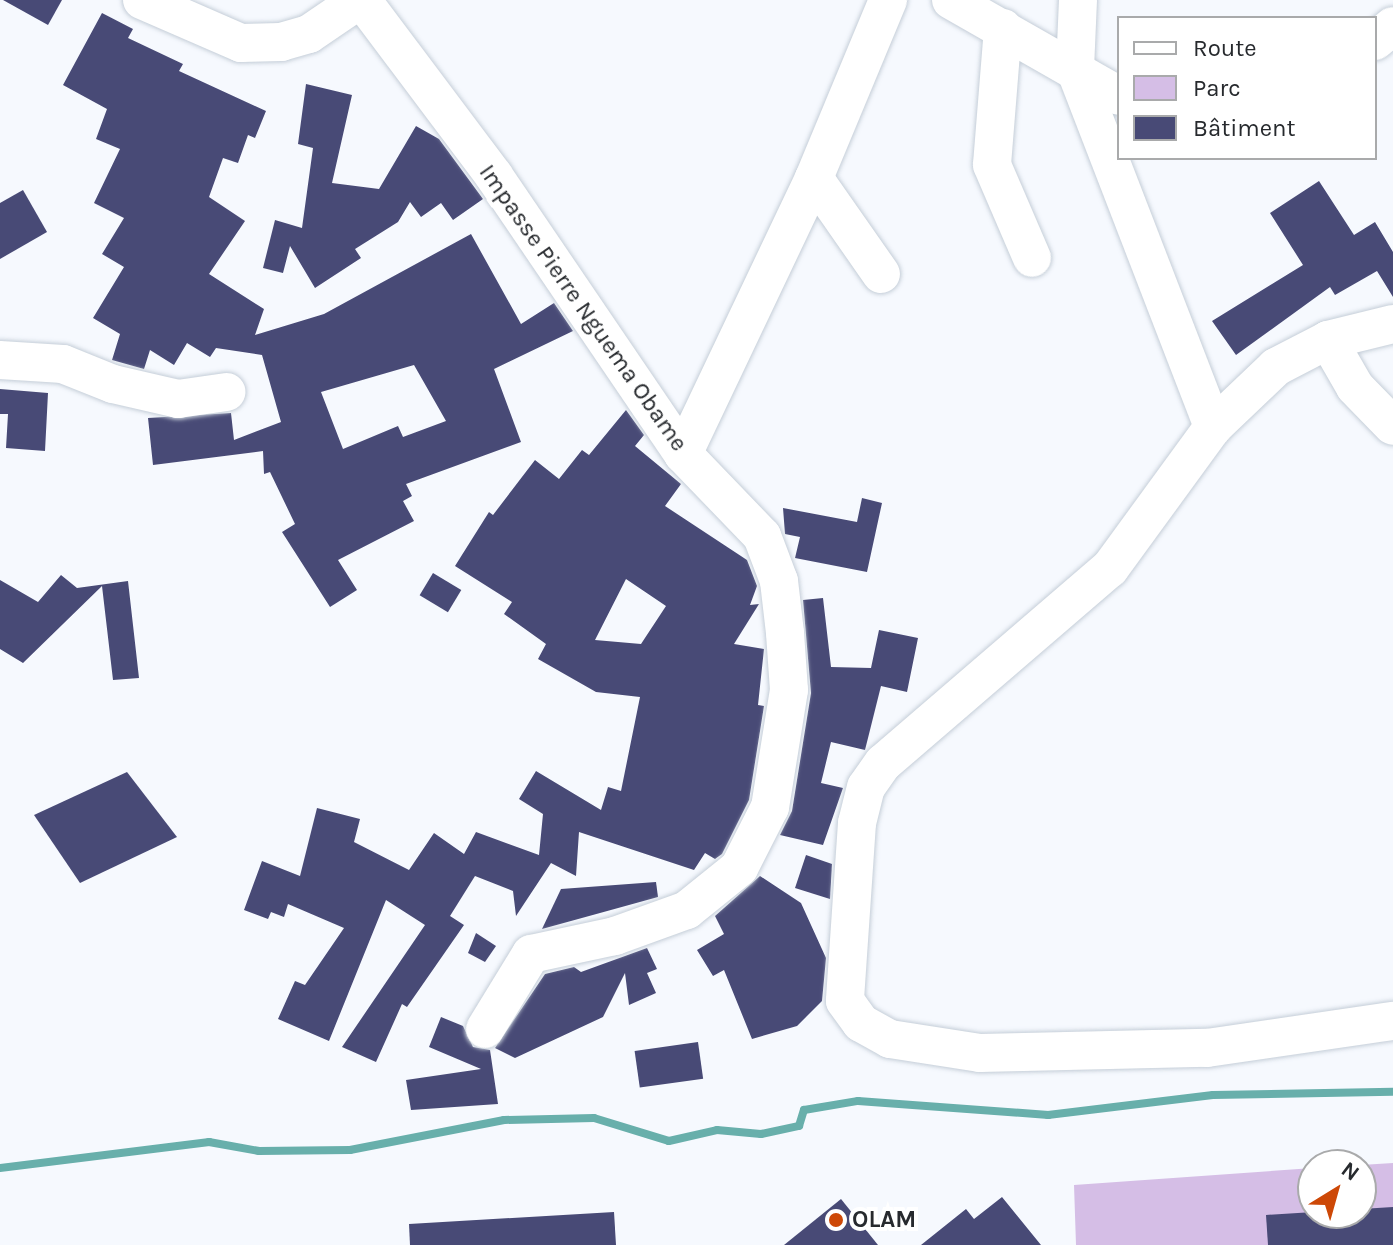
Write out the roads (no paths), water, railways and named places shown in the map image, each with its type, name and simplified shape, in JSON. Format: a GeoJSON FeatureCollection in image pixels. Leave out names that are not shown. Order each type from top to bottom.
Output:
{"type":"FeatureCollection","features":[{"type":"Feature","properties":{"kind":"street"},"geometry":{"type":"LineString","coordinates":[[142,0],[241,43],[267,43],[309,34],[360,0]]}},
{"type":"Feature","properties":{"kind":"street","name":"Impasse Pierre Nguema Obame"},"geometry":{"type":"LineString","coordinates":[[360,0],[494,176],[683,454],[762,536],[779,581],[789,690],[770,807],[739,868],[709,897],[615,936],[544,947],[531,954],[485,1029]]}},
{"type":"Feature","properties":{"kind":"street"},"geometry":{"type":"LineString","coordinates":[[683,454],[814,178],[888,0]]}},
{"type":"Feature","properties":{"kind":"street"},"geometry":{"type":"LineString","coordinates":[[951,0],[1117,95]]}},
{"type":"Feature","properties":{"kind":"street"},"geometry":{"type":"LineString","coordinates":[[1078,0],[1075,69],[1213,427]]}},
{"type":"Feature","properties":{"kind":"street"},"geometry":{"type":"LineString","coordinates":[[1377,39],[1393,26]]}},
{"type":"Feature","properties":{"kind":"street"},"geometry":{"type":"LineString","coordinates":[[1003,28],[992,165],[1032,258]]}},
{"type":"Feature","properties":{"kind":"street"},"geometry":{"type":"LineString","coordinates":[[814,178],[881,274]]}},
{"type":"Feature","properties":{"kind":"street"},"geometry":{"type":"LineString","coordinates":[[1393,324],[1328,340],[1276,367],[1213,427],[1110,568],[883,763],[866,787],[846,921],[845,1001],[861,1023],[890,1039],[980,1053],[1207,1048],[1393,1021]]}},
{"type":"Feature","properties":{"kind":"street"},"geometry":{"type":"LineString","coordinates":[[1328,340],[1355,387],[1393,426]]}},
{"type":"Feature","properties":{"kind":"street"},"geometry":{"type":"LineString","coordinates":[[0,360],[63,364],[113,384],[178,399],[226,392]]}},
{"type":"Feature","properties":{"kind":"waterway"},"geometry":{"type":"LineString","coordinates":[[0,1168],[209,1142],[259,1151],[350,1150],[504,1120],[594,1118],[669,1141],[717,1130],[761,1134],[799,1126],[804,1110],[858,1101],[1048,1115],[1213,1095],[1393,1092]]}},
{"type":"Feature","properties":{"kind":"place","name":"OLAM"},"geometry":{"type":"Point","coordinates":[836,1220]}}]}
